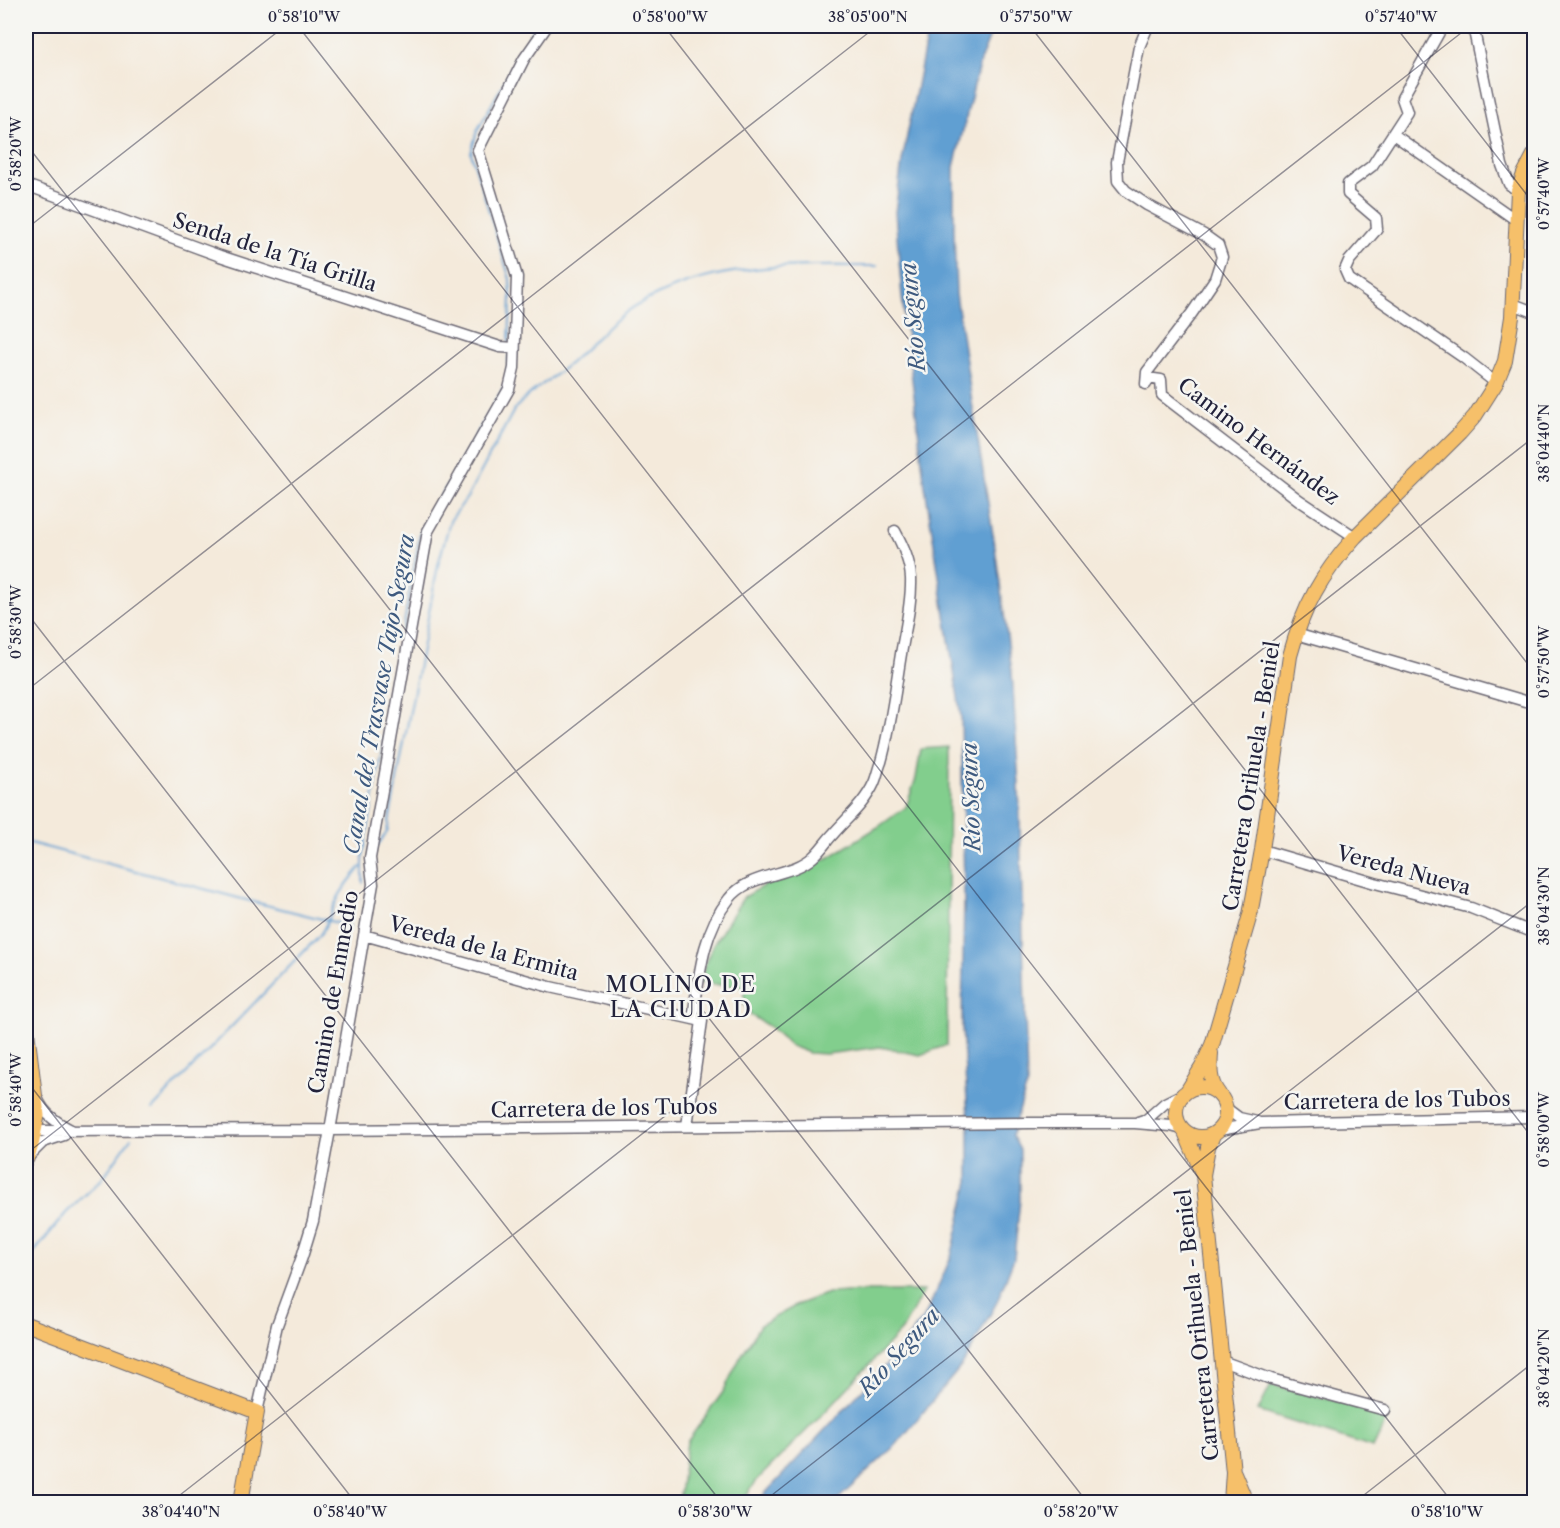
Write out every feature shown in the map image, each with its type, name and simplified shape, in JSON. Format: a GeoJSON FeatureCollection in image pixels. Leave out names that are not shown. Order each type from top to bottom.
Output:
{"type":"FeatureCollection","features":[{"type":"Feature","properties":{"kind":"highway"},"geometry":{"type":"LineString","coordinates":[[26,1027],[37,1116],[26,1159]]}},
{"type":"Feature","properties":{"kind":"main road","name":"Carretera Orihuela - Beniel"},"geometry":{"type":"LineString","coordinates":[[1187,1091],[1212,1046],[1250,915],[1262,850],[1290,656],[1296,634],[1307,606],[1337,557],[1475,416],[1496,383],[1505,361],[1514,304],[1518,191],[1534,155]]}},
{"type":"Feature","properties":{"kind":"main road","name":"Carretera Orihuela - Beniel"},"geometry":{"type":"LineString","coordinates":[[1212,1046],[1210,1072],[1212,1083],[1219,1094]]}},
{"type":"Feature","properties":{"kind":"main road"},"geometry":{"type":"LineString","coordinates":[[1196,1087],[1204,1087],[1219,1094],[1227,1109],[1226,1118],[1216,1133],[1198,1137],[1183,1130],[1176,1119],[1176,1113],[1178,1102],[1187,1091],[1196,1087]]}},
{"type":"Feature","properties":{"kind":"main road","name":"Carretera Orihuela - Beniel"},"geometry":{"type":"LineString","coordinates":[[1183,1130],[1203,1175]]}},
{"type":"Feature","properties":{"kind":"main road","name":"Carretera Orihuela - Beniel"},"geometry":{"type":"LineString","coordinates":[[1216,1133],[1208,1147],[1203,1175],[1233,1472],[1233,1503]]}},
{"type":"Feature","properties":{"kind":"main road"},"geometry":{"type":"LineString","coordinates":[[26,1324],[257,1412]]}},
{"type":"Feature","properties":{"kind":"main road","name":"Camino de Enmedio"},"geometry":{"type":"LineString","coordinates":[[241,1503],[257,1412]]}},
{"type":"Feature","properties":{"kind":"main road","name":"Carretera Orihuela - Beniel"},"geometry":{"type":"LineString","coordinates":[[1233,1472],[1247,1502]]}},
{"type":"Feature","properties":{"kind":"main road"},"geometry":{"type":"LineString","coordinates":[[1233,1503],[1247,1502]]}},
{"type":"Feature","properties":{"kind":"street","name":"Camino de Enmedio"},"geometry":{"type":"LineString","coordinates":[[257,1412],[277,1325],[308,1240],[330,1130],[373,884],[371,848],[428,531],[509,389],[514,368],[517,277],[478,150],[524,59],[547,26]]}},
{"type":"Feature","properties":{"kind":"street","name":"Camino Hernández"},"geometry":{"type":"LineString","coordinates":[[1148,26],[1139,47],[1117,162],[1118,181],[1126,191],[1147,205],[1204,235],[1218,245],[1222,257],[1215,279],[1147,372],[1146,381],[1161,380],[1162,395],[1299,500],[1355,537]]}},
{"type":"Feature","properties":{"kind":"street"},"geometry":{"type":"LineString","coordinates":[[1473,26],[1502,165],[1509,184],[1518,191]]}},
{"type":"Feature","properties":{"kind":"street"},"geometry":{"type":"LineString","coordinates":[[1442,27],[1402,98],[1407,112],[1372,166],[1348,184],[1348,194],[1376,218],[1377,229],[1349,261],[1345,270],[1349,279],[1464,358],[1496,383]]}},
{"type":"Feature","properties":{"kind":"street"},"geometry":{"type":"LineString","coordinates":[[1393,134],[1516,220]]}},
{"type":"Feature","properties":{"kind":"street"},"geometry":{"type":"LineString","coordinates":[[1502,165],[1524,174]]}},
{"type":"Feature","properties":{"kind":"street","name":"Senda de la Tía Grilla"},"geometry":{"type":"LineString","coordinates":[[26,185],[220,256],[500,347],[514,348]]}},
{"type":"Feature","properties":{"kind":"street"},"geometry":{"type":"LineString","coordinates":[[1514,304],[1534,312]]}},
{"type":"Feature","properties":{"kind":"street"},"geometry":{"type":"LineString","coordinates":[[687,1126],[702,1021],[693,1019],[700,970],[707,941],[720,911],[730,897],[746,885],[813,858],[857,808],[874,783],[893,710],[910,589],[909,564],[895,531]]}},
{"type":"Feature","properties":{"kind":"street"},"geometry":{"type":"LineString","coordinates":[[1296,634],[1525,701]]}},
{"type":"Feature","properties":{"kind":"street","name":"Vereda Nueva"},"geometry":{"type":"LineString","coordinates":[[1262,850],[1471,908],[1534,933]]}},
{"type":"Feature","properties":{"kind":"street","name":"Vereda de la Ermita"},"geometry":{"type":"LineString","coordinates":[[364,935],[550,987],[693,1019]]}},
{"type":"Feature","properties":{"kind":"street"},"geometry":{"type":"LineString","coordinates":[[1135,1123],[1147,1119],[1165,1103],[1187,1091]]}},
{"type":"Feature","properties":{"kind":"street"},"geometry":{"type":"LineString","coordinates":[[36,1096],[47,1114],[73,1131]]}},
{"type":"Feature","properties":{"kind":"street","name":"Carretera de los Tubos"},"geometry":{"type":"LineString","coordinates":[[1227,1109],[1239,1118],[1260,1123]]}},
{"type":"Feature","properties":{"kind":"street","name":"Carretera de los Tubos"},"geometry":{"type":"LineString","coordinates":[[1216,1133],[1260,1123],[1534,1117]]}},
{"type":"Feature","properties":{"kind":"street","name":"Carretera de los Tubos"},"geometry":{"type":"LineString","coordinates":[[35,1131],[1030,1123],[1135,1123],[1171,1126],[1183,1130]]}},
{"type":"Feature","properties":{"kind":"street","name":"Carretera de los Tubos"},"geometry":{"type":"LineString","coordinates":[[26,1159],[43,1142],[73,1131]]}},
{"type":"Feature","properties":{"kind":"street"},"geometry":{"type":"LineString","coordinates":[[1222,1361],[1271,1379],[1385,1410]]}},
{"type":"Feature","properties":{"kind":"green space"},"geometry":{"type":"Polygon","coordinates":[[[949,747],[947,1045],[920,1055],[880,1047],[826,1054],[809,1053],[791,1046],[770,1027],[752,1016],[744,1004],[744,987],[700,983],[713,945],[743,898],[771,881],[828,858],[906,807],[916,778],[921,749],[949,747]]]}},
{"type":"Feature","properties":{"kind":"green space"},"geometry":{"type":"Polygon","coordinates":[[[924,1291],[902,1330],[758,1479],[741,1502],[679,1502],[687,1442],[723,1392],[760,1325],[799,1304],[828,1293],[924,1291]]]}},
{"type":"Feature","properties":{"kind":"green space"},"geometry":{"type":"Polygon","coordinates":[[[1271,1385],[1389,1414],[1373,1448],[1258,1411],[1271,1385]]]}},
{"type":"Feature","properties":{"kind":"water","name":"Río Segura"},"geometry":{"type":"Polygon","coordinates":[[[932,26],[994,26],[980,61],[954,167],[954,230],[956,294],[1012,672],[1019,785],[1027,1085],[1012,1135],[1020,1150],[1020,1200],[1014,1258],[997,1302],[963,1364],[897,1444],[835,1502],[757,1502],[896,1354],[926,1314],[951,1257],[969,1181],[969,1130],[962,1028],[964,892],[961,717],[925,487],[902,297],[895,212],[902,161],[926,40],[932,26]]]}},
{"type":"Feature","properties":{"kind":"waterway","name":"Canal del Trasvase Tajo-Segura"},"geometry":{"type":"LineString","coordinates":[[509,343],[510,279],[471,153],[477,131],[535,26]]}},
{"type":"Feature","properties":{"kind":"waterway","name":"Canal del Trasvase Tajo-Segura"},"geometry":{"type":"LineString","coordinates":[[378,845],[387,832],[438,565],[450,521],[468,496],[514,410],[526,397],[570,363],[620,317],[642,302],[668,290],[719,274],[745,270],[797,266],[877,266]]}},
{"type":"Feature","properties":{"kind":"waterway","name":"Canal del Trasvase Tajo-Segura"},"geometry":{"type":"LineString","coordinates":[[508,371],[509,353]]}},
{"type":"Feature","properties":{"kind":"waterway","name":"Canal del Trasvase Tajo-Segura"},"geometry":{"type":"LineString","coordinates":[[363,883],[363,857],[420,533],[505,385]]}},
{"type":"Feature","properties":{"kind":"waterway"},"geometry":{"type":"LineString","coordinates":[[26,842],[350,926]]}},
{"type":"Feature","properties":{"kind":"waterway","name":"Canal del Trasvase Tajo-Segura"},"geometry":{"type":"LineString","coordinates":[[152,1109],[319,936],[341,893],[361,867]]}},
{"type":"Feature","properties":{"kind":"waterway","name":"Canal del Trasvase Tajo-Segura"},"geometry":{"type":"LineString","coordinates":[[26,1262],[66,1213],[102,1179],[131,1138]]}},
{"type":"Feature","properties":{"kind":"district","name":"MOLINO DE LA CIUDAD"},"geometry":{"type":"Point","coordinates":[681,996]}}]}
